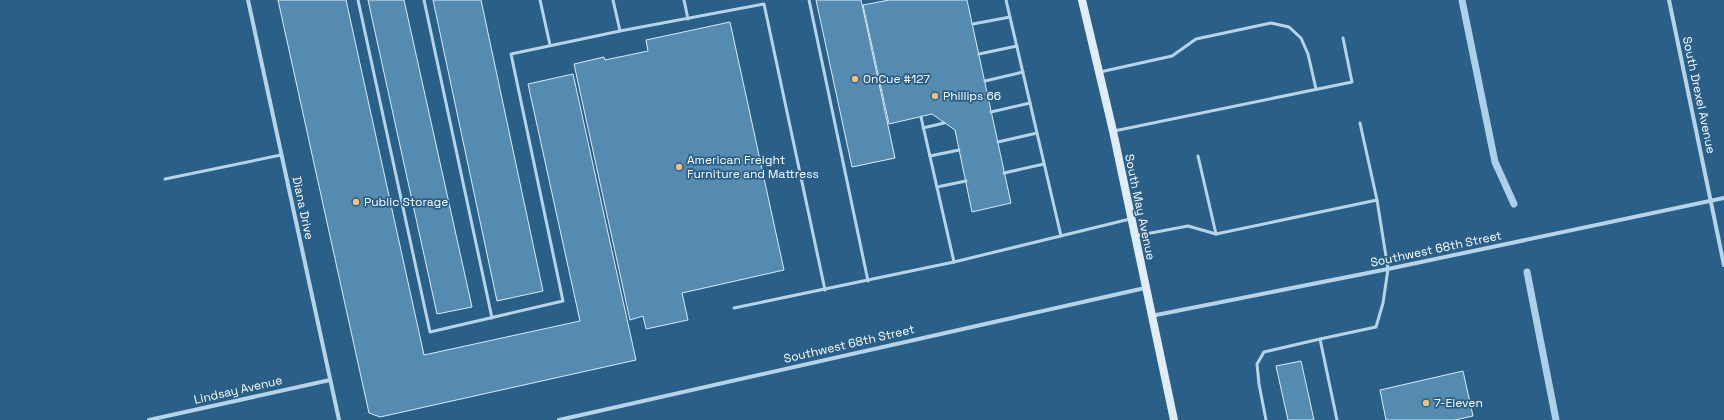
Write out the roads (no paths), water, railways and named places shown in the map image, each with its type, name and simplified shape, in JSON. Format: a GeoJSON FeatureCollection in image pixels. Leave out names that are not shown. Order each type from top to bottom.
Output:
{"type":"FeatureCollection","features":[{"type":"Feature","properties":{"kind":"main road","name":"South May Avenue"},"geometry":{"type":"LineString","coordinates":[[1082,0],[1113,131],[1144,288],[1174,420]]}},
{"type":"Feature","properties":{"kind":"street","name":"Diana Drive"},"geometry":{"type":"LineString","coordinates":[[248,0],[339,420]]}},
{"type":"Feature","properties":{"kind":"street","name":"South Drexel Avenue"},"geometry":{"type":"LineString","coordinates":[[1669,0],[1712,201],[1724,265]]}},
{"type":"Feature","properties":{"kind":"street","name":"Southwest 68th Street"},"geometry":{"type":"LineString","coordinates":[[1150,316],[1388,269],[1724,198]]}},
{"type":"Feature","properties":{"kind":"street","name":"Southwest 68th Street"},"geometry":{"type":"LineString","coordinates":[[559,420],[1144,288]]}},
{"type":"Feature","properties":{"kind":"street","name":"Lindsay Avenue"},"geometry":{"type":"LineString","coordinates":[[149,420],[330,380]]}},
{"type":"Feature","properties":{"kind":"lane"},"geometry":{"type":"LineString","coordinates":[[358,0],[430,332],[563,301],[510,54],[620,31],[688,19],[764,2],[825,290]]}},
{"type":"Feature","properties":{"kind":"lane"},"geometry":{"type":"LineString","coordinates":[[424,0],[492,318]]}},
{"type":"Feature","properties":{"kind":"lane"},"geometry":{"type":"LineString","coordinates":[[540,0],[550,45]]}},
{"type":"Feature","properties":{"kind":"lane"},"geometry":{"type":"LineString","coordinates":[[613,0],[620,31]]}},
{"type":"Feature","properties":{"kind":"lane"},"geometry":{"type":"LineString","coordinates":[[684,0],[688,19]]}},
{"type":"Feature","properties":{"kind":"lane"},"geometry":{"type":"LineString","coordinates":[[809,0],[868,281]]}},
{"type":"Feature","properties":{"kind":"lane"},"geometry":{"type":"LineString","coordinates":[[1006,0],[1061,236]]}},
{"type":"Feature","properties":{"kind":"lane"},"geometry":{"type":"LineString","coordinates":[[973,24],[1010,17]]}},
{"type":"Feature","properties":{"kind":"lane"},"geometry":{"type":"LineString","coordinates":[[1099,72],[1172,56],[1196,39],[1271,23],[1289,27],[1301,38],[1308,54],[1316,89]]}},
{"type":"Feature","properties":{"kind":"lane"},"geometry":{"type":"LineString","coordinates":[[1113,131],[1352,82],[1342,38]]}},
{"type":"Feature","properties":{"kind":"lane"},"geometry":{"type":"LineString","coordinates":[[979,54],[1017,46]]}},
{"type":"Feature","properties":{"kind":"lane"},"geometry":{"type":"LineString","coordinates":[[985,81],[1023,72]]}},
{"type":"Feature","properties":{"kind":"lane"},"geometry":{"type":"LineString","coordinates":[[991,112],[1030,103]]}},
{"type":"Feature","properties":{"kind":"lane"},"geometry":{"type":"LineString","coordinates":[[921,117],[954,262]]}},
{"type":"Feature","properties":{"kind":"lane"},"geometry":{"type":"LineString","coordinates":[[923,128],[944,123]]}},
{"type":"Feature","properties":{"kind":"lane"},"geometry":{"type":"LineString","coordinates":[[1266,420],[1258,384],[1257,364],[1264,352],[1376,327],[1383,303],[1388,269],[1377,200],[1360,124]]}},
{"type":"Feature","properties":{"kind":"lane"},"geometry":{"type":"LineString","coordinates":[[998,142],[1037,133]]}},
{"type":"Feature","properties":{"kind":"lane"},"geometry":{"type":"LineString","coordinates":[[930,156],[959,150]]}},
{"type":"Feature","properties":{"kind":"lane"},"geometry":{"type":"LineString","coordinates":[[165,179],[281,155]]}},
{"type":"Feature","properties":{"kind":"lane"},"geometry":{"type":"LineString","coordinates":[[1198,156],[1216,234]]}},
{"type":"Feature","properties":{"kind":"lane"},"geometry":{"type":"LineString","coordinates":[[1004,173],[1044,164]]}},
{"type":"Feature","properties":{"kind":"lane"},"geometry":{"type":"LineString","coordinates":[[937,187],[966,181]]}},
{"type":"Feature","properties":{"kind":"lane"},"geometry":{"type":"LineString","coordinates":[[1134,237],[1188,226],[1216,234],[1377,200]]}},
{"type":"Feature","properties":{"kind":"lane"},"geometry":{"type":"LineString","coordinates":[[734,308],[954,262],[1130,219]]}},
{"type":"Feature","properties":{"kind":"lane"},"geometry":{"type":"LineString","coordinates":[[1320,339],[1337,420]]}},
{"type":"Feature","properties":{"kind":"waterway"},"geometry":{"type":"LineString","coordinates":[[1462,0],[1495,162],[1514,204]]}},
{"type":"Feature","properties":{"kind":"waterway"},"geometry":{"type":"LineString","coordinates":[[1527,272],[1556,420]]}},
{"type":"Feature","properties":{"kind":"place","name":"OnCue #127"},"geometry":{"type":"Point","coordinates":[855,79]}},
{"type":"Feature","properties":{"kind":"place","name":"Phillips 66"},"geometry":{"type":"Point","coordinates":[935,96]}},
{"type":"Feature","properties":{"kind":"place","name":"American Freight Furniture and Mattress"},"geometry":{"type":"Point","coordinates":[679,167]}},
{"type":"Feature","properties":{"kind":"place","name":"Public Storage"},"geometry":{"type":"Point","coordinates":[356,202]}},
{"type":"Feature","properties":{"kind":"place","name":"7-Eleven"},"geometry":{"type":"Point","coordinates":[1426,403]}}]}
